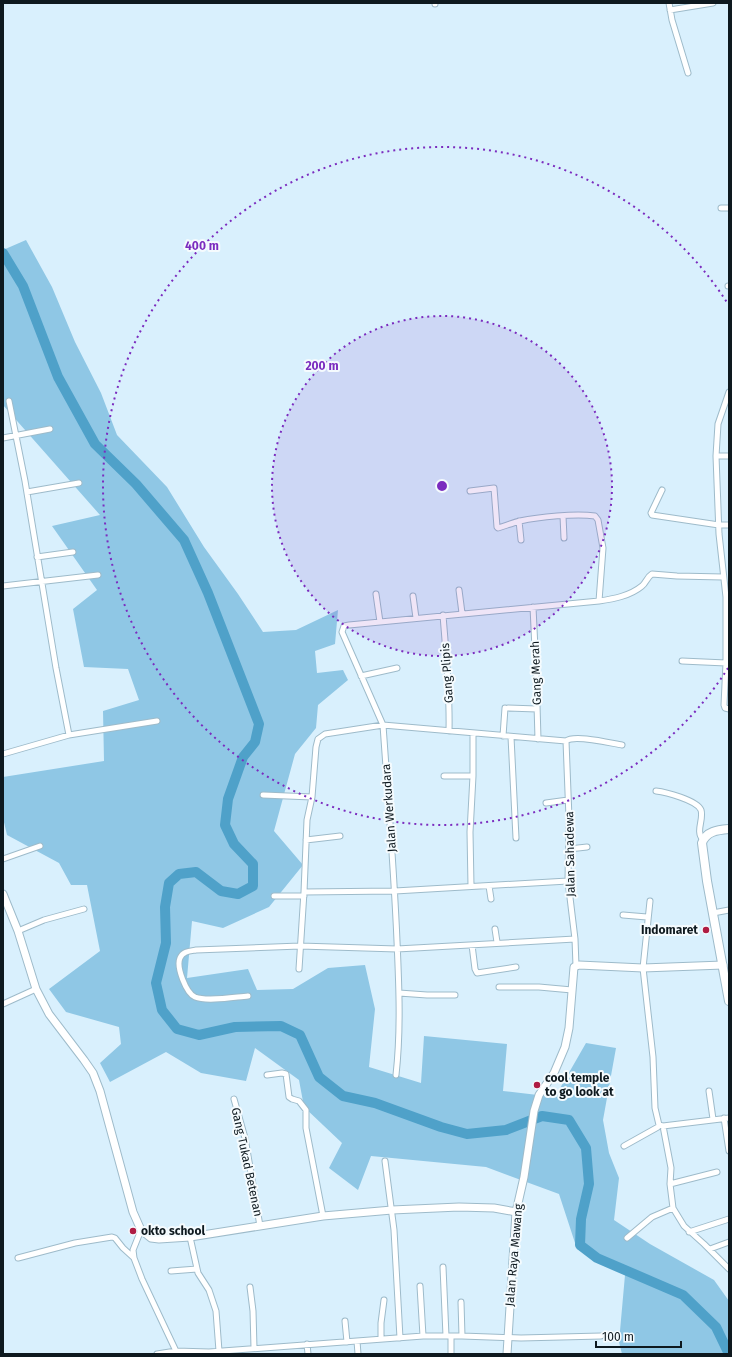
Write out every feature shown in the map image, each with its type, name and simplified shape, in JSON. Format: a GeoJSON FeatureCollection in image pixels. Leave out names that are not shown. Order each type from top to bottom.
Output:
{"type":"FeatureCollection","features":[{"type":"Feature","properties":{"kind":"main road"},"geometry":{"type":"LineString","coordinates":[[729,829],[722,829],[710,833],[703,840],[707,881],[713,913],[726,964],[729,1001]]}},
{"type":"Feature","properties":{"kind":"main road"},"geometry":{"type":"LineString","coordinates":[[3,894],[18,931],[36,989],[49,1014],[93,1073],[100,1091],[133,1212],[144,1233],[152,1238],[190,1237],[323,1216],[392,1210],[494,1208],[516,1212]]}},
{"type":"Feature","properties":{"kind":"main road"},"geometry":{"type":"LineString","coordinates":[[576,966],[643,968],[726,964]]}},
{"type":"Feature","properties":{"kind":"main road","name":"Jalan Raya Mawang"},"geometry":{"type":"LineString","coordinates":[[507,1354],[516,1212],[524,1178],[534,1111],[539,1095],[554,1073],[565,1048],[569,1028],[573,969],[576,966]]}},
{"type":"Feature","properties":{"kind":"street"},"geometry":{"type":"LineString","coordinates":[[669,3],[688,73]]}},
{"type":"Feature","properties":{"kind":"street"},"geometry":{"type":"LineString","coordinates":[[670,10],[713,3]]}},
{"type":"Feature","properties":{"kind":"street"},"geometry":{"type":"LineString","coordinates":[[721,208],[729,208]]}},
{"type":"Feature","properties":{"kind":"street"},"geometry":{"type":"LineString","coordinates":[[729,392],[718,424],[716,456],[723,577],[728,597],[724,705],[725,708],[729,709]]}},
{"type":"Feature","properties":{"kind":"street"},"geometry":{"type":"LineString","coordinates":[[10,401],[27,492],[56,668],[70,735]]}},
{"type":"Feature","properties":{"kind":"street"},"geometry":{"type":"LineString","coordinates":[[3,438],[50,429]]}},
{"type":"Feature","properties":{"kind":"street"},"geometry":{"type":"LineString","coordinates":[[716,456],[729,456]]}},
{"type":"Feature","properties":{"kind":"street"},"geometry":{"type":"LineString","coordinates":[[27,492],[79,483]]}},
{"type":"Feature","properties":{"kind":"street"},"geometry":{"type":"LineString","coordinates":[[470,491],[494,489],[497,528],[519,521],[563,516],[594,516],[598,520],[603,548],[599,601]]}},
{"type":"Feature","properties":{"kind":"street"},"geometry":{"type":"LineString","coordinates":[[662,490],[651,513],[652,515],[719,525],[729,525]]}},
{"type":"Feature","properties":{"kind":"street"},"geometry":{"type":"LineString","coordinates":[[563,516],[564,538]]}},
{"type":"Feature","properties":{"kind":"street"},"geometry":{"type":"LineString","coordinates":[[519,521],[521,540]]}},
{"type":"Feature","properties":{"kind":"street"},"geometry":{"type":"LineString","coordinates":[[37,557],[73,552]]}},
{"type":"Feature","properties":{"kind":"street"},"geometry":{"type":"LineString","coordinates":[[383,725],[342,632],[344,626],[442,615],[599,601],[623,596],[637,590],[652,574],[723,577]]}},
{"type":"Feature","properties":{"kind":"street"},"geometry":{"type":"LineString","coordinates":[[3,586],[98,575]]}},
{"type":"Feature","properties":{"kind":"street"},"geometry":{"type":"LineString","coordinates":[[459,590],[462,614]]}},
{"type":"Feature","properties":{"kind":"street"},"geometry":{"type":"LineString","coordinates":[[376,594],[380,622]]}},
{"type":"Feature","properties":{"kind":"street"},"geometry":{"type":"LineString","coordinates":[[413,596],[416,618]]}},
{"type":"Feature","properties":{"kind":"street","name":"Gang Merah"},"geometry":{"type":"LineString","coordinates":[[533,607],[538,739]]}},
{"type":"Feature","properties":{"kind":"street","name":"Gang Plipis"},"geometry":{"type":"LineString","coordinates":[[442,615],[448,676],[448,731]]}},
{"type":"Feature","properties":{"kind":"street"},"geometry":{"type":"LineString","coordinates":[[682,661],[726,663]]}},
{"type":"Feature","properties":{"kind":"street"},"geometry":{"type":"LineString","coordinates":[[361,676],[397,668]]}},
{"type":"Feature","properties":{"kind":"street"},"geometry":{"type":"LineString","coordinates":[[503,736],[506,708],[537,709]]}},
{"type":"Feature","properties":{"kind":"street"},"geometry":{"type":"LineString","coordinates":[[3,754],[70,735],[157,721]]}},
{"type":"Feature","properties":{"kind":"street"},"geometry":{"type":"LineString","coordinates":[[299,969],[307,820],[312,797],[316,747],[318,739],[325,734],[383,725],[566,741],[570,738],[576,738],[622,745]]}},
{"type":"Feature","properties":{"kind":"street","name":"Jalan Werkudara"},"geometry":{"type":"LineString","coordinates":[[383,725],[395,891],[399,993],[399,1052],[396,1075]]}},
{"type":"Feature","properties":{"kind":"street"},"geometry":{"type":"LineString","coordinates":[[471,886],[470,832],[473,776],[473,733]]}},
{"type":"Feature","properties":{"kind":"street"},"geometry":{"type":"LineString","coordinates":[[511,737],[516,838]]}},
{"type":"Feature","properties":{"kind":"street","name":"Jalan Sahadewa"},"geometry":{"type":"LineString","coordinates":[[566,741],[569,849],[568,882],[575,939],[576,966]]}},
{"type":"Feature","properties":{"kind":"street"},"geometry":{"type":"LineString","coordinates":[[444,776],[473,776]]}},
{"type":"Feature","properties":{"kind":"street"},"geometry":{"type":"LineString","coordinates":[[656,791],[673,794],[698,806],[701,810],[700,834],[703,840]]}},
{"type":"Feature","properties":{"kind":"street"},"geometry":{"type":"LineString","coordinates":[[263,795],[312,797]]}},
{"type":"Feature","properties":{"kind":"street"},"geometry":{"type":"LineString","coordinates":[[546,803],[568,800]]}},
{"type":"Feature","properties":{"kind":"street"},"geometry":{"type":"LineString","coordinates":[[306,840],[340,836]]}},
{"type":"Feature","properties":{"kind":"street"},"geometry":{"type":"LineString","coordinates":[[3,859],[40,846]]}},
{"type":"Feature","properties":{"kind":"street"},"geometry":{"type":"LineString","coordinates":[[569,849],[587,847]]}},
{"type":"Feature","properties":{"kind":"street"},"geometry":{"type":"LineString","coordinates":[[274,896],[568,882]]}},
{"type":"Feature","properties":{"kind":"street"},"geometry":{"type":"LineString","coordinates":[[489,886],[491,899]]}},
{"type":"Feature","properties":{"kind":"street"},"geometry":{"type":"LineString","coordinates":[[650,901],[647,917],[643,968],[653,1057],[655,1108],[671,1168],[670,1184],[673,1208],[684,1226],[710,1249],[729,1269]]}},
{"type":"Feature","properties":{"kind":"street"},"geometry":{"type":"LineString","coordinates":[[18,931],[44,920],[84,909]]}},
{"type":"Feature","properties":{"kind":"street"},"geometry":{"type":"LineString","coordinates":[[713,913],[729,910]]}},
{"type":"Feature","properties":{"kind":"street"},"geometry":{"type":"LineString","coordinates":[[623,915],[647,917]]}},
{"type":"Feature","properties":{"kind":"street"},"geometry":{"type":"LineString","coordinates":[[495,929],[497,942]]}},
{"type":"Feature","properties":{"kind":"street"},"geometry":{"type":"LineString","coordinates":[[248,996],[215,999],[194,997],[186,988],[181,973],[180,958],[185,952],[196,950],[300,946],[397,949],[472,945],[497,942],[575,939]]}},
{"type":"Feature","properties":{"kind":"street"},"geometry":{"type":"LineString","coordinates":[[472,945],[475,969],[477,972],[516,967]]}},
{"type":"Feature","properties":{"kind":"street"},"geometry":{"type":"LineString","coordinates":[[499,987],[539,987],[572,990]]}},
{"type":"Feature","properties":{"kind":"street"},"geometry":{"type":"LineString","coordinates":[[3,1004],[36,989]]}},
{"type":"Feature","properties":{"kind":"street"},"geometry":{"type":"LineString","coordinates":[[399,993],[455,995]]}},
{"type":"Feature","properties":{"kind":"street"},"geometry":{"type":"LineString","coordinates":[[267,1075],[282,1073],[286,1074],[289,1097],[299,1101],[306,1110],[306,1128],[323,1216]]}},
{"type":"Feature","properties":{"kind":"street"},"geometry":{"type":"LineString","coordinates":[[709,1091],[713,1119]]}},
{"type":"Feature","properties":{"kind":"street","name":"Gang Tukad Betenan"},"geometry":{"type":"LineString","coordinates":[[234,1099],[245,1138],[260,1226]]}},
{"type":"Feature","properties":{"kind":"street"},"geometry":{"type":"LineString","coordinates":[[624,1146],[661,1126],[727,1118],[729,1151]]}},
{"type":"Feature","properties":{"kind":"street"},"geometry":{"type":"LineString","coordinates":[[385,1161],[396,1254],[396,1282],[400,1338]]}},
{"type":"Feature","properties":{"kind":"street"},"geometry":{"type":"LineString","coordinates":[[670,1184],[716,1172]]}},
{"type":"Feature","properties":{"kind":"street"},"geometry":{"type":"LineString","coordinates":[[627,1238],[652,1217],[673,1208]]}},
{"type":"Feature","properties":{"kind":"street"},"geometry":{"type":"LineString","coordinates":[[690,1232],[729,1219]]}},
{"type":"Feature","properties":{"kind":"street"},"geometry":{"type":"LineString","coordinates":[[144,1233],[136,1242],[133,1250],[134,1258],[142,1279],[176,1351]]}},
{"type":"Feature","properties":{"kind":"street"},"geometry":{"type":"LineString","coordinates":[[18,1258],[75,1243],[112,1237],[115,1238],[134,1258]]}},
{"type":"Feature","properties":{"kind":"street"},"geometry":{"type":"LineString","coordinates":[[190,1237],[196,1269],[203,1283],[209,1290],[216,1311],[219,1351]]}},
{"type":"Feature","properties":{"kind":"street"},"geometry":{"type":"LineString","coordinates":[[710,1249],[729,1242]]}},
{"type":"Feature","properties":{"kind":"street"},"geometry":{"type":"LineString","coordinates":[[443,1267],[451,1354]]}},
{"type":"Feature","properties":{"kind":"street"},"geometry":{"type":"LineString","coordinates":[[171,1271],[196,1269]]}},
{"type":"Feature","properties":{"kind":"street"},"geometry":{"type":"LineString","coordinates":[[420,1286],[423,1336]]}},
{"type":"Feature","properties":{"kind":"street"},"geometry":{"type":"LineString","coordinates":[[250,1287],[253,1311],[254,1348]]}},
{"type":"Feature","properties":{"kind":"street"},"geometry":{"type":"LineString","coordinates":[[382,1339],[380,1323],[384,1300]]}},
{"type":"Feature","properties":{"kind":"street"},"geometry":{"type":"LineString","coordinates":[[461,1302],[462,1336]]}},
{"type":"Feature","properties":{"kind":"street"},"geometry":{"type":"LineString","coordinates":[[345,1321],[347,1342]]}},
{"type":"Feature","properties":{"kind":"street"},"geometry":{"type":"LineString","coordinates":[[158,1354],[176,1351],[210,1353],[254,1348],[423,1336],[508,1338],[601,1336]]}},
{"type":"Feature","properties":{"kind":"street"},"geometry":{"type":"LineString","coordinates":[[357,1341],[358,1354]]}},
{"type":"Feature","properties":{"kind":"street"},"geometry":{"type":"LineString","coordinates":[[306,1344],[308,1354]]}},
{"type":"Feature","properties":{"kind":"shaded area"},"geometry":{"type":"Polygon","coordinates":[[[26,240],[52,287],[75,342],[101,393],[117,435],[167,487],[204,547],[263,632],[296,630],[338,610],[335,644],[315,651],[317,673],[343,670],[348,680],[318,705],[316,728],[295,754],[274,831],[303,865],[269,907],[223,928],[192,921],[187,978],[248,969],[257,990],[293,989],[328,968],[365,965],[375,1009],[369,1067],[421,1083],[424,1036],[507,1044],[503,1091],[555,1097],[586,1043],[616,1048],[603,1120],[609,1153],[619,1178],[614,1220],[650,1244],[714,1280],[729,1301],[729,1354],[622,1354],[619,1342],[625,1275],[577,1249],[559,1194],[486,1167],[371,1156],[358,1190],[329,1168],[342,1143],[304,1107],[299,1080],[255,1048],[246,1081],[201,1073],[166,1052],[110,1082],[100,1063],[121,1044],[119,1027],[66,1012],[49,989],[100,951],[87,885],[71,885],[59,863],[7,835],[3,818],[3,777],[104,761],[103,711],[139,700],[128,669],[84,667],[73,609],[97,590],[52,526],[100,515],[3,405],[3,250],[26,240]]]}},
{"type":"Feature","properties":{"kind":"waterway"},"geometry":{"type":"LineString","coordinates":[[3,253],[23,286],[58,377],[95,444],[136,484],[184,540],[208,593],[259,724],[255,742],[243,757],[228,799],[225,825],[234,844],[253,864],[253,886],[238,894],[221,891],[196,872],[179,874],[169,883],[165,907],[166,943],[156,983],[162,1010],[177,1029],[199,1035],[235,1027],[281,1026],[300,1035],[319,1077],[343,1096],[375,1103],[441,1127],[467,1134],[506,1130],[542,1116],[569,1120],[586,1148],[589,1184],[581,1219],[580,1245],[597,1258],[683,1295],[716,1327],[729,1354]]}},
{"type":"Feature","properties":{"kind":"place","name":"Indomaret"},"geometry":{"type":"Point","coordinates":[706,930]}},
{"type":"Feature","properties":{"kind":"place","name":"cool temple to go look at"},"geometry":{"type":"Point","coordinates":[537,1085]}},
{"type":"Feature","properties":{"kind":"place","name":"okto school"},"geometry":{"type":"Point","coordinates":[133,1231]}}]}
